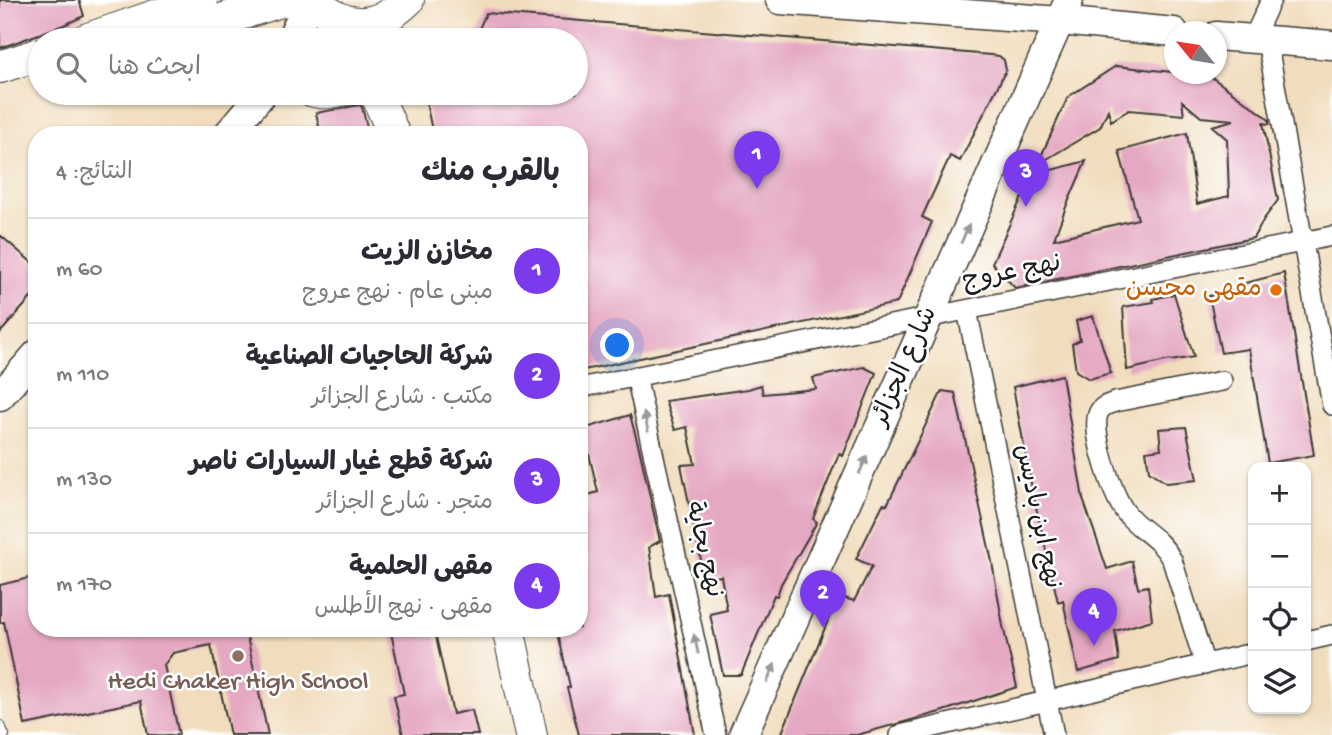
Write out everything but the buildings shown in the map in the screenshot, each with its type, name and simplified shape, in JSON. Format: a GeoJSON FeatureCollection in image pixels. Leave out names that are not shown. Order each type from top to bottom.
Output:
{"type":"FeatureCollection","features":[{"type":"Feature","properties":{"kind":"main road"},"geometry":{"type":"LineString","coordinates":[[120,28],[202,0]]}},
{"type":"Feature","properties":{"kind":"main road"},"geometry":{"type":"LineString","coordinates":[[196,28],[284,0]]}},
{"type":"Feature","properties":{"kind":"main road"},"geometry":{"type":"LineString","coordinates":[[314,0],[338,28]]}},
{"type":"Feature","properties":{"kind":"main road"},"geometry":{"type":"LineString","coordinates":[[347,28],[401,17]]}},
{"type":"Feature","properties":{"kind":"main road"},"geometry":{"type":"LineString","coordinates":[[0,67],[28,58]]}},
{"type":"Feature","properties":{"kind":"main road"},"geometry":{"type":"LineString","coordinates":[[0,88],[28,80]]}},
{"type":"Feature","properties":{"kind":"main road"},"geometry":{"type":"LineString","coordinates":[[510,637],[531,735]]}},
{"type":"Feature","properties":{"kind":"street"},"geometry":{"type":"LineString","coordinates":[[296,28],[314,0]]}},
{"type":"Feature","properties":{"kind":"street"},"geometry":{"type":"LineString","coordinates":[[780,0],[1065,10],[1164,30]]}},
{"type":"Feature","properties":{"kind":"street"},"geometry":{"type":"LineString","coordinates":[[1271,0],[1260,40],[1303,243],[1332,405]]}},
{"type":"Feature","properties":{"kind":"street","name":"شارع الجزائر"},"geometry":{"type":"LineString","coordinates":[[743,735],[1065,10]]}},
{"type":"Feature","properties":{"kind":"street"},"geometry":{"type":"LineString","coordinates":[[1227,37],[1332,45]]}},
{"type":"Feature","properties":{"kind":"street"},"geometry":{"type":"LineString","coordinates":[[235,126],[253,105]]}},
{"type":"Feature","properties":{"kind":"street","name":"نهج عروج"},"geometry":{"type":"LineString","coordinates":[[588,386],[1332,236]]}},
{"type":"Feature","properties":{"kind":"street","name":"نهج ابن باديس"},"geometry":{"type":"LineString","coordinates":[[967,310],[1054,735]]}},
{"type":"Feature","properties":{"kind":"street"},"geometry":{"type":"LineString","coordinates":[[0,396],[28,364]]}},
{"type":"Feature","properties":{"kind":"street","name":"نهج بجاية"},"geometry":{"type":"LineString","coordinates":[[636,376],[716,735]]}},
{"type":"Feature","properties":{"kind":"street"},"geometry":{"type":"LineString","coordinates":[[1205,665],[1172,560],[1166,548],[1126,513],[1113,492],[1098,441],[1096,423],[1103,406],[1222,381]]}},
{"type":"Feature","properties":{"kind":"street"},"geometry":{"type":"LineString","coordinates":[[1311,640],[1332,635]]}},
{"type":"Feature","properties":{"kind":"street"},"geometry":{"type":"LineString","coordinates":[[900,735],[1248,654]]}},
{"type":"Feature","properties":{"kind":"lane"},"geometry":{"type":"LineString","coordinates":[[375,105],[391,114]]}},
{"type":"Feature","properties":{"kind":"lane"},"geometry":{"type":"LineString","coordinates":[[0,726],[4,735]]}},
{"type":"Feature","properties":{"kind":"place","name":"مخازن الزيت"},"geometry":{"type":"Point","coordinates":[757,189]}},
{"type":"Feature","properties":{"kind":"place","name":"شركة قطع غيار السيارات ناصر"},"geometry":{"type":"Point","coordinates":[1026,207]}},
{"type":"Feature","properties":{"kind":"place","name":"مقهى محسن"},"geometry":{"type":"Point","coordinates":[1276,290]}},
{"type":"Feature","properties":{"kind":"place","name":"شركة الحاجيات الصناعية"},"geometry":{"type":"Point","coordinates":[823,628]}},
{"type":"Feature","properties":{"kind":"place","name":"مقهى الحلمية"},"geometry":{"type":"Point","coordinates":[1094,646]}},
{"type":"Feature","properties":{"kind":"place","name":"Hedi Chaker High School"},"geometry":{"type":"Point","coordinates":[238,656]}}]}
